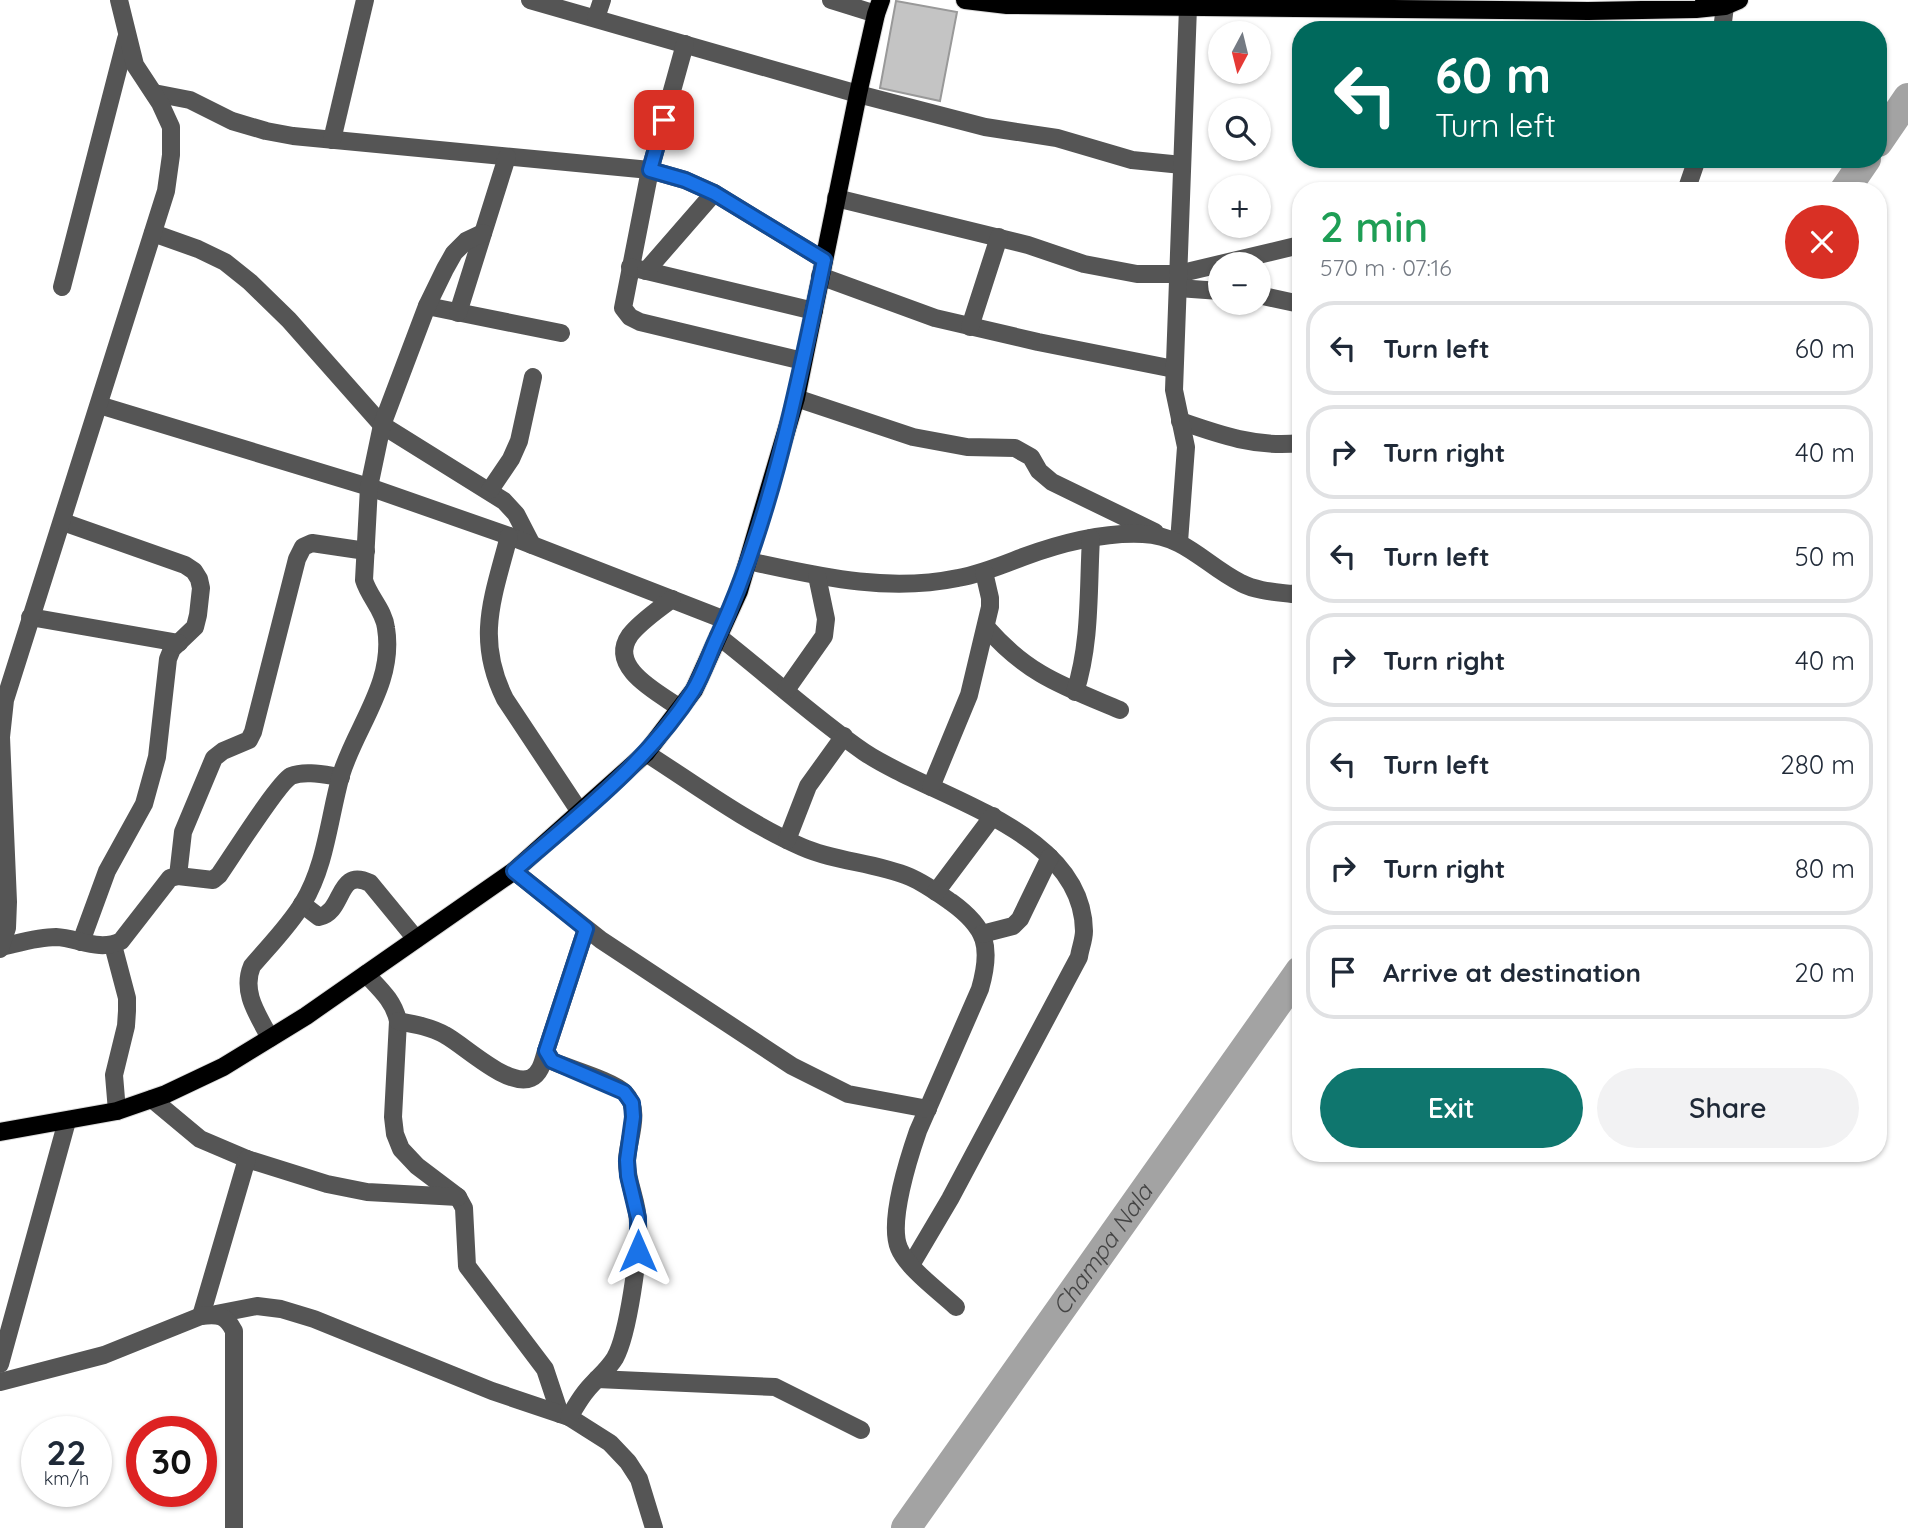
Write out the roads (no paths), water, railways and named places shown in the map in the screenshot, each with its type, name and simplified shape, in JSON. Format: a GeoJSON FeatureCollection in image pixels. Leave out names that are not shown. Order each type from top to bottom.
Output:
{"type":"FeatureCollection","features":[{"type":"Feature","properties":{"kind":"main road"},"geometry":{"type":"LineString","coordinates":[[965,0],[1007,5],[1140,3],[1188,7],[1732,3]]}},
{"type":"Feature","properties":{"kind":"main road"},"geometry":{"type":"LineString","coordinates":[[0,1132],[117,1111],[152,1099],[223,1067],[366,974],[514,871],[646,753],[694,690],[738,591],[748,561],[796,398],[878,7]]}},
{"type":"Feature","properties":{"kind":"street"},"geometry":{"type":"LineString","coordinates":[[119,0],[135,65],[171,128],[171,155],[166,191],[5,701],[1,737],[8,902],[7,928],[1,948],[54,937],[113,945],[121,941],[161,886],[170,878],[178,876],[213,880],[276,791],[291,776],[341,776]]}},
{"type":"Feature","properties":{"kind":"street"},"geometry":{"type":"LineString","coordinates":[[332,140],[365,0]]}},
{"type":"Feature","properties":{"kind":"street"},"geometry":{"type":"LineString","coordinates":[[530,0],[858,94],[985,127],[1057,138],[1132,160],[1182,165]]}},
{"type":"Feature","properties":{"kind":"street"},"geometry":{"type":"LineString","coordinates":[[596,18],[602,0]]}},
{"type":"Feature","properties":{"kind":"street"},"geometry":{"type":"LineString","coordinates":[[831,0],[878,7]]}},
{"type":"Feature","properties":{"kind":"street"},"geometry":{"type":"LineString","coordinates":[[1725,21],[1732,3]]}},
{"type":"Feature","properties":{"kind":"street"},"geometry":{"type":"LineString","coordinates":[[1179,542],[1186,447],[1174,390],[1174,369],[1188,7]]}},
{"type":"Feature","properties":{"kind":"street"},"geometry":{"type":"LineString","coordinates":[[62,287],[127,36]]}},
{"type":"Feature","properties":{"kind":"street"},"geometry":{"type":"LineString","coordinates":[[685,44],[650,170],[638,269],[623,308],[630,317],[640,322],[803,361]]}},
{"type":"Feature","properties":{"kind":"street"},"geometry":{"type":"LineString","coordinates":[[153,93],[191,100],[232,121],[267,131],[332,140],[650,170],[685,180],[714,193],[822,268],[934,318],[1174,369]]}},
{"type":"Feature","properties":{"kind":"street"},"geometry":{"type":"LineString","coordinates":[[458,313],[507,157]]}},
{"type":"Feature","properties":{"kind":"street"},"geometry":{"type":"LineString","coordinates":[[638,269],[714,193]]}},
{"type":"Feature","properties":{"kind":"street"},"geometry":{"type":"LineString","coordinates":[[836,198],[999,237],[1111,271],[1208,288]]}},
{"type":"Feature","properties":{"kind":"street"},"geometry":{"type":"LineString","coordinates":[[153,233],[225,262],[250,282],[289,320],[382,425],[504,501],[516,514],[532,545]]}},
{"type":"Feature","properties":{"kind":"street"},"geometry":{"type":"LineString","coordinates":[[270,1038],[250,997],[248,976],[252,966],[302,904],[320,863],[341,776],[374,703],[385,665],[386,627],[364,580],[369,487],[382,425],[427,306],[454,253],[466,241],[483,233]]}},
{"type":"Feature","properties":{"kind":"street"},"geometry":{"type":"LineString","coordinates":[[971,327],[999,237]]}},
{"type":"Feature","properties":{"kind":"street"},"geometry":{"type":"LineString","coordinates":[[1178,281],[1292,247]]}},
{"type":"Feature","properties":{"kind":"street"},"geometry":{"type":"LineString","coordinates":[[638,269],[814,311]]}},
{"type":"Feature","properties":{"kind":"street"},"geometry":{"type":"LineString","coordinates":[[1271,298],[1292,302]]}},
{"type":"Feature","properties":{"kind":"street"},"geometry":{"type":"LineString","coordinates":[[427,306],[561,333]]}},
{"type":"Feature","properties":{"kind":"street"},"geometry":{"type":"LineString","coordinates":[[490,490],[511,459],[519,441],[533,377]]}},
{"type":"Feature","properties":{"kind":"street"},"geometry":{"type":"LineString","coordinates":[[796,398],[933,441],[967,447],[1015,448],[1031,457],[1039,471],[1052,482],[1179,542],[1243,584],[1292,594]]}},
{"type":"Feature","properties":{"kind":"street"},"geometry":{"type":"LineString","coordinates":[[99,405],[369,487],[532,545],[672,599],[722,628],[786,690],[889,768],[1003,821],[1050,857],[1072,888],[1081,910],[1084,933],[1079,957],[950,1199],[911,1265]]}},
{"type":"Feature","properties":{"kind":"street"},"geometry":{"type":"LineString","coordinates":[[1180,421],[1248,442],[1268,445],[1292,444]]}},
{"type":"Feature","properties":{"kind":"street"},"geometry":{"type":"LineString","coordinates":[[62,522],[185,565],[194,571],[201,588],[195,627],[168,659],[157,757],[144,804],[107,871],[81,942]]}},
{"type":"Feature","properties":{"kind":"street"},"geometry":{"type":"LineString","coordinates":[[748,561],[864,584],[931,583],[984,572],[1026,556],[1091,538],[1114,535],[1162,536]]}},
{"type":"Feature","properties":{"kind":"street"},"geometry":{"type":"LineString","coordinates":[[509,537],[490,608],[489,656],[505,699],[580,812]]}},
{"type":"Feature","properties":{"kind":"street"},"geometry":{"type":"LineString","coordinates":[[1075,692],[1085,646],[1091,538]]}},
{"type":"Feature","properties":{"kind":"street"},"geometry":{"type":"LineString","coordinates":[[178,876],[183,832],[214,758],[223,751],[249,740],[253,732],[297,559],[303,547],[313,543],[366,551]]}},
{"type":"Feature","properties":{"kind":"street"},"geometry":{"type":"LineString","coordinates":[[931,787],[969,695],[986,627],[990,598],[984,572]]}},
{"type":"Feature","properties":{"kind":"street"},"geometry":{"type":"LineString","coordinates":[[786,690],[824,636],[826,619],[817,576]]}},
{"type":"Feature","properties":{"kind":"street"},"geometry":{"type":"LineString","coordinates":[[672,599],[628,638],[624,654],[628,668],[680,708]]}},
{"type":"Feature","properties":{"kind":"street"},"geometry":{"type":"LineString","coordinates":[[30,617],[179,643]]}},
{"type":"Feature","properties":{"kind":"street"},"geometry":{"type":"LineString","coordinates":[[986,627],[1021,662],[1057,684],[1120,710]]}},
{"type":"Feature","properties":{"kind":"street"},"geometry":{"type":"LineString","coordinates":[[786,840],[808,786],[844,736]]}},
{"type":"Feature","properties":{"kind":"street"},"geometry":{"type":"LineString","coordinates":[[646,753],[786,840],[830,857],[909,877],[936,892],[974,920],[982,934],[987,949],[986,967],[980,989],[910,1155],[896,1223],[899,1248],[911,1265],[956,1307]]}},
{"type":"Feature","properties":{"kind":"street"},"geometry":{"type":"LineString","coordinates":[[936,892],[993,816]]}},
{"type":"Feature","properties":{"kind":"street"},"geometry":{"type":"LineString","coordinates":[[982,934],[1013,926],[1020,919],[1050,857]]}},
{"type":"Feature","properties":{"kind":"street"},"geometry":{"type":"LineString","coordinates":[[514,871],[586,929],[792,1066],[848,1094],[928,1109]]}},
{"type":"Feature","properties":{"kind":"street"},"geometry":{"type":"LineString","coordinates":[[302,904],[319,916],[327,915],[345,886],[353,879],[363,879],[370,883],[416,939]]}},
{"type":"Feature","properties":{"kind":"street"},"geometry":{"type":"LineString","coordinates":[[398,1021],[433,1029],[448,1036],[500,1072],[524,1080],[531,1078],[542,1066],[586,929]]}},
{"type":"Feature","properties":{"kind":"street"},"geometry":{"type":"LineString","coordinates":[[113,945],[127,998],[126,1026],[114,1075],[117,1111]]}},
{"type":"Feature","properties":{"kind":"street"},"geometry":{"type":"LineString","coordinates":[[366,974],[396,1010],[398,1021],[393,1117],[395,1135],[401,1149],[417,1166],[458,1197],[464,1208],[467,1266],[545,1369],[565,1415]]}},
{"type":"Feature","properties":{"kind":"street"},"geometry":{"type":"LineString","coordinates":[[546,1051],[552,1061],[624,1092],[632,1103],[633,1117],[627,1160],[638,1218],[638,1251],[622,1340],[616,1356],[565,1415]]}},
{"type":"Feature","properties":{"kind":"street"},"geometry":{"type":"LineString","coordinates":[[152,1099],[200,1139],[247,1159],[327,1184],[367,1192],[458,1197]]}},
{"type":"Feature","properties":{"kind":"street"},"geometry":{"type":"LineString","coordinates":[[0,1364],[67,1121]]}},
{"type":"Feature","properties":{"kind":"street"},"geometry":{"type":"LineString","coordinates":[[209,1315],[247,1159]]}},
{"type":"Feature","properties":{"kind":"street"},"geometry":{"type":"LineString","coordinates":[[0,1382],[104,1355],[209,1315],[257,1306],[281,1309],[314,1319],[492,1391],[565,1415],[610,1443],[628,1462],[639,1479],[654,1528]]}},
{"type":"Feature","properties":{"kind":"street"},"geometry":{"type":"LineString","coordinates":[[209,1315],[229,1321],[234,1331],[234,1528]]}},
{"type":"Feature","properties":{"kind":"street"},"geometry":{"type":"LineString","coordinates":[[597,1379],[775,1387],[786,1390],[861,1430]]}},
{"type":"Feature","properties":{"kind":"waterway","name":"Champa Nala"},"geometry":{"type":"LineString","coordinates":[[1887,129],[1908,98]]}},
{"type":"Feature","properties":{"kind":"waterway","name":"Champa Nala"},"geometry":{"type":"LineString","coordinates":[[1850,182],[1860,168]]}},
{"type":"Feature","properties":{"kind":"waterway","name":"Champa Nala"},"geometry":{"type":"LineString","coordinates":[[906,1528],[1292,982]]}}]}
